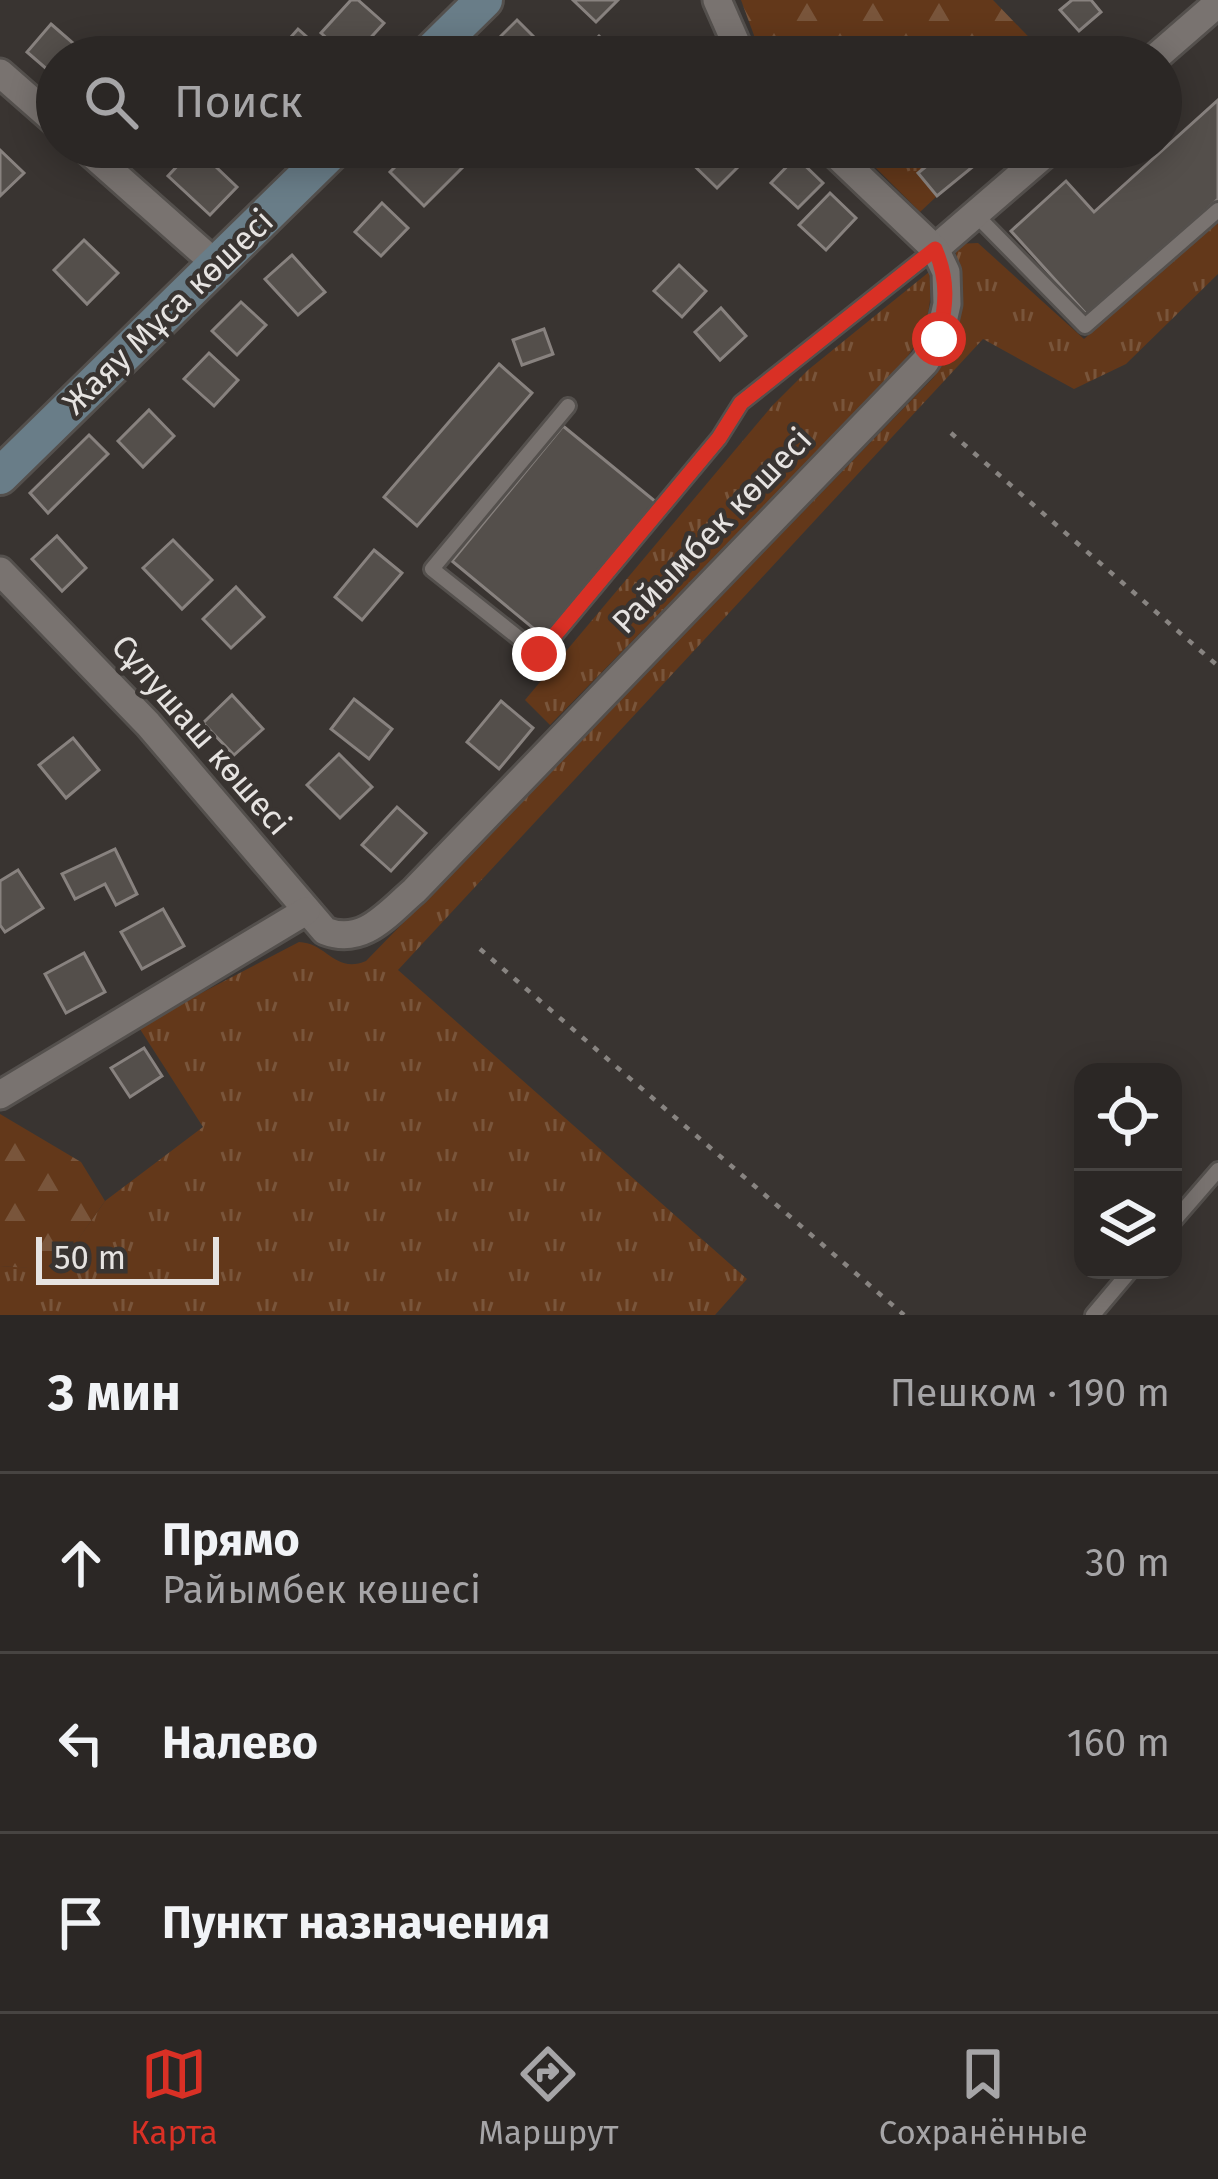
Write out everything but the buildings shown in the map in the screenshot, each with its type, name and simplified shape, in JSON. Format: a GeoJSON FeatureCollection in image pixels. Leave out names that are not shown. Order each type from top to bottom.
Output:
{"type":"FeatureCollection","features":[{"type":"Feature","properties":{"kind":"street"},"geometry":{"type":"LineString","coordinates":[[447,36],[484,0]]}},
{"type":"Feature","properties":{"kind":"street"},"geometry":{"type":"LineString","coordinates":[[717,0],[733,36]]}},
{"type":"Feature","properties":{"kind":"street"},"geometry":{"type":"LineString","coordinates":[[1180,36],[1218,3]]}},
{"type":"Feature","properties":{"kind":"street"},"geometry":{"type":"LineString","coordinates":[[0,73],[36,105]]}},
{"type":"Feature","properties":{"kind":"street"},"geometry":{"type":"LineString","coordinates":[[108,168],[217,265]]}},
{"type":"Feature","properties":{"kind":"street","name":"Жаяу Мұса көшесі"},"geometry":{"type":"LineString","coordinates":[[0,476],[315,168]]}},
{"type":"Feature","properties":{"kind":"street"},"geometry":{"type":"LineString","coordinates":[[850,168],[935,249],[1028,168]]}},
{"type":"Feature","properties":{"kind":"street","name":"Райымбек көшесі"},"geometry":{"type":"LineString","coordinates":[[350,938],[414,891],[926,362],[939,339],[947,304],[946,272],[935,249]]}},
{"type":"Feature","properties":{"kind":"street","name":"Сұлушаш көшесі"},"geometry":{"type":"LineString","coordinates":[[0,572],[148,724],[306,911],[326,931],[350,938]]}},
{"type":"Feature","properties":{"kind":"street"},"geometry":{"type":"LineString","coordinates":[[0,1095],[306,911]]}},
{"type":"Feature","properties":{"kind":"lane"},"geometry":{"type":"LineString","coordinates":[[975,214],[1085,326],[1218,210]]}},
{"type":"Feature","properties":{"kind":"lane"},"geometry":{"type":"LineString","coordinates":[[568,406],[432,569],[539,654],[719,438],[741,403],[935,249]]}},
{"type":"Feature","properties":{"kind":"lane"},"geometry":{"type":"LineString","coordinates":[[1182,1212],[1218,1170]]}},
{"type":"Feature","properties":{"kind":"lane"},"geometry":{"type":"LineString","coordinates":[[1093,1315],[1124,1279]]}},
{"type":"Feature","properties":{"kind":"path"},"geometry":{"type":"LineString","coordinates":[[951,433],[1218,666]]}},
{"type":"Feature","properties":{"kind":"path"},"geometry":{"type":"LineString","coordinates":[[480,949],[904,1315]]}},
{"type":"Feature","properties":{"kind":"green space"},"geometry":{"type":"Polygon","coordinates":[[[741,0],[993,0],[1028,36],[754,36],[741,0]]]}},
{"type":"Feature","properties":{"kind":"green space"},"geometry":{"type":"Polygon","coordinates":[[[876,168],[944,168],[937,196],[920,212],[876,168]]]}},
{"type":"Feature","properties":{"kind":"green space"},"geometry":{"type":"Polygon","coordinates":[[[1218,221],[1218,274],[1126,364],[1074,389],[983,339],[398,970],[747,1279],[715,1315],[0,1315],[0,1266],[57,1269],[105,1201],[203,1127],[138,1026],[299,942],[346,964],[366,961],[934,377],[957,329],[960,298],[955,244],[978,243],[1084,339],[1218,221]]]}},
{"type":"Feature","properties":{"kind":"green space"},"geometry":{"type":"Polygon","coordinates":[[[929,272],[930,301],[924,326],[895,373],[550,725],[525,700],[772,406],[808,370],[929,272]]]}},
{"type":"Feature","properties":{"kind":"green space"},"geometry":{"type":"Polygon","coordinates":[[[0,1114],[81,1162],[105,1201],[57,1270],[0,1266],[0,1114]]]}},
{"type":"Feature","properties":{"kind":"route"},"geometry":{"type":"LineString","coordinates":[[539,654],[719,438],[741,403],[935,249],[946,272],[947,304],[939,339]]}}]}
